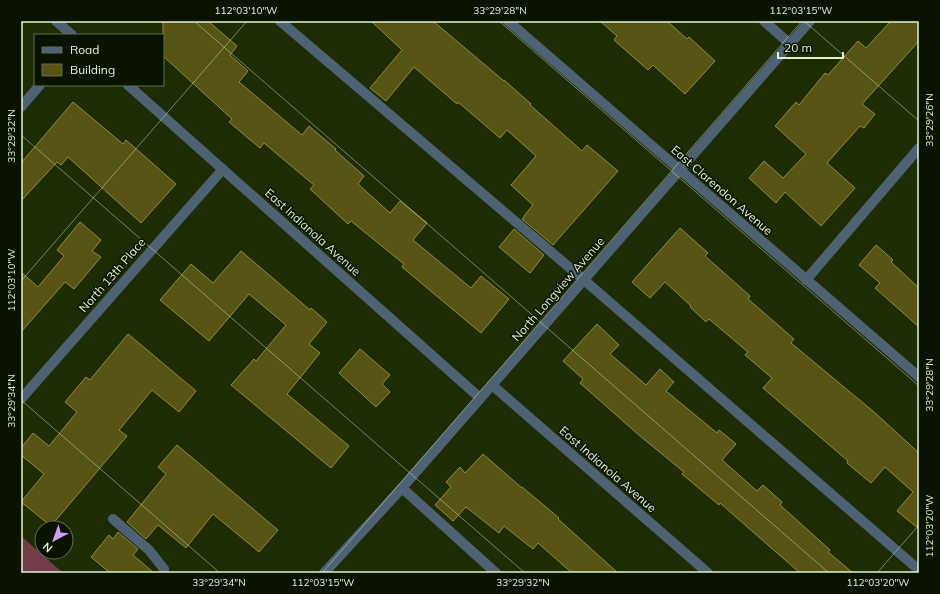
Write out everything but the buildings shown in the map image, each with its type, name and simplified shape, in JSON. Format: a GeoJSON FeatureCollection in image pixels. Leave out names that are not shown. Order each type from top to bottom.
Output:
{"type":"FeatureCollection","features":[{"type":"Feature","properties":{"kind":"street"},"geometry":{"type":"LineString","coordinates":[[56,21],[71,34]]}},
{"type":"Feature","properties":{"kind":"street"},"geometry":{"type":"LineString","coordinates":[[280,21],[584,280],[919,570]]}},
{"type":"Feature","properties":{"kind":"street","name":"East Clarendon Avenue"},"geometry":{"type":"LineString","coordinates":[[508,21],[919,377]]}},
{"type":"Feature","properties":{"kind":"street"},"geometry":{"type":"LineString","coordinates":[[764,21],[790,44]]}},
{"type":"Feature","properties":{"kind":"street","name":"North Longview Avenue"},"geometry":{"type":"LineString","coordinates":[[324,573],[402,488],[810,21]]}},
{"type":"Feature","properties":{"kind":"street"},"geometry":{"type":"LineString","coordinates":[[21,107],[39,86]]}},
{"type":"Feature","properties":{"kind":"street","name":"East Indianola Avenue"},"geometry":{"type":"LineString","coordinates":[[129,86],[480,398]]}},
{"type":"Feature","properties":{"kind":"street"},"geometry":{"type":"LineString","coordinates":[[806,280],[919,148]]}},
{"type":"Feature","properties":{"kind":"street","name":"North 13th Place"},"geometry":{"type":"LineString","coordinates":[[21,399],[223,169]]}},
{"type":"Feature","properties":{"kind":"street","name":"East Indianola Avenue"},"geometry":{"type":"LineString","coordinates":[[492,385],[708,573]]}},
{"type":"Feature","properties":{"kind":"street"},"geometry":{"type":"LineString","coordinates":[[402,488],[496,573]]}},
{"type":"Feature","properties":{"kind":"street"},"geometry":{"type":"LineString","coordinates":[[112,519],[148,550],[164,569],[164,573]]}},
{"type":"Feature","properties":{"kind":"shaded area"},"geometry":{"type":"Polygon","coordinates":[[[21,536],[34,547],[34,560],[48,560],[63,573],[21,573],[21,536]]]}}]}
